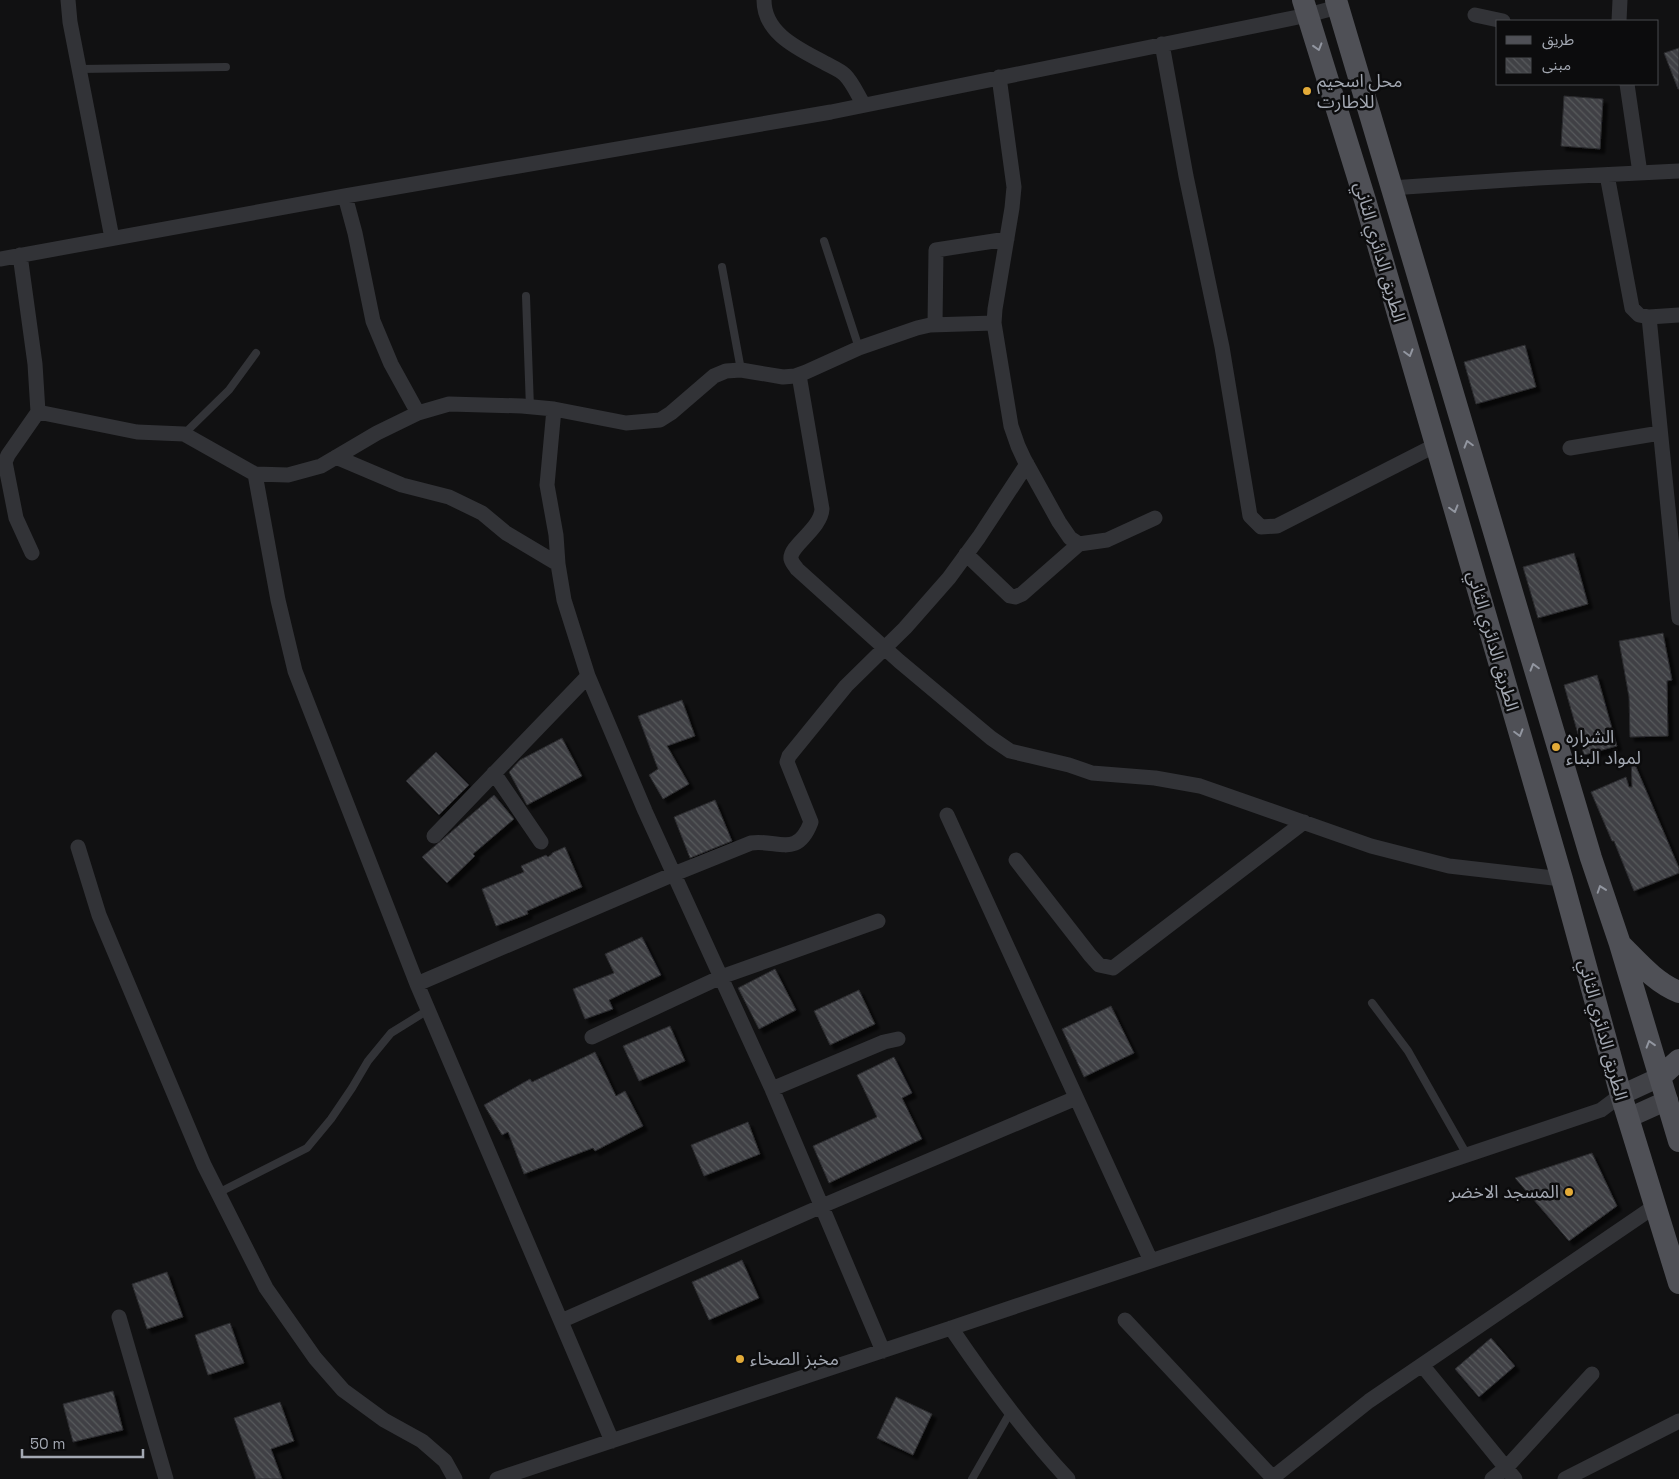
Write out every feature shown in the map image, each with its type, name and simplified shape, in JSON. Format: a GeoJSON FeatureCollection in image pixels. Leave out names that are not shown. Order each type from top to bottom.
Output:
{"type":"FeatureCollection","features":[{"type":"Feature","properties":{"kind":"main road","name":"الطريق الدائري الثاني"},"geometry":{"type":"LineString","coordinates":[[1337,4],[1591,858],[1620,944],[1660,1077],[1673,1096],[1679,1141]]}},
{"type":"Feature","properties":{"kind":"main road","name":"الطريق الدائري الثاني"},"geometry":{"type":"LineString","coordinates":[[1306,8],[1365,200],[1562,879],[1621,1095],[1679,1283]]}},
{"type":"Feature","properties":{"kind":"main road"},"geometry":{"type":"LineString","coordinates":[[1620,944],[1646,970],[1673,990],[1679,992]]}},
{"type":"Feature","properties":{"kind":"main road"},"geometry":{"type":"LineString","coordinates":[[1621,1095],[1660,1077],[1679,1060]]}},
{"type":"Feature","properties":{"kind":"main road"},"geometry":{"type":"LineString","coordinates":[[1628,1118],[1673,1096]]}},
{"type":"Feature","properties":{"kind":"street"},"geometry":{"type":"LineString","coordinates":[[68,0],[70,22],[112,238]]}},
{"type":"Feature","properties":{"kind":"street"},"geometry":{"type":"LineString","coordinates":[[764,0],[764,9],[771,26],[779,35],[796,48],[845,75],[864,105]]}},
{"type":"Feature","properties":{"kind":"street"},"geometry":{"type":"LineString","coordinates":[[1619,20],[1620,0]]}},
{"type":"Feature","properties":{"kind":"street"},"geometry":{"type":"LineString","coordinates":[[0,259],[864,105],[1162,44],[1306,8],[1337,4]]}},
{"type":"Feature","properties":{"kind":"street"},"geometry":{"type":"LineString","coordinates":[[1475,15],[1498,20]]}},
{"type":"Feature","properties":{"kind":"street"},"geometry":{"type":"LineString","coordinates":[[1162,44],[1186,176],[1222,347],[1250,516],[1261,527],[1277,526],[1436,445]]}},
{"type":"Feature","properties":{"kind":"street"},"geometry":{"type":"LineString","coordinates":[[1000,77],[1014,187],[994,323],[1011,426],[1027,464],[1060,522],[1070,538],[1079,544]]}},
{"type":"Feature","properties":{"kind":"street"},"geometry":{"type":"LineString","coordinates":[[1627,85],[1640,173]]}},
{"type":"Feature","properties":{"kind":"street"},"geometry":{"type":"LineString","coordinates":[[1391,188],[1679,172]]}},
{"type":"Feature","properties":{"kind":"street"},"geometry":{"type":"LineString","coordinates":[[1607,175],[1632,308],[1639,315],[1649,318],[1679,315]]}},
{"type":"Feature","properties":{"kind":"street"},"geometry":{"type":"LineString","coordinates":[[345,196],[355,233],[373,321],[391,364],[418,413]]}},
{"type":"Feature","properties":{"kind":"street"},"geometry":{"type":"LineString","coordinates":[[935,325],[936,250],[1007,239]]}},
{"type":"Feature","properties":{"kind":"street"},"geometry":{"type":"LineString","coordinates":[[20,255],[36,364],[38,412],[5,462],[16,518],[32,553]]}},
{"type":"Feature","properties":{"kind":"street"},"geometry":{"type":"LineString","coordinates":[[1649,318],[1679,618]]}},
{"type":"Feature","properties":{"kind":"street"},"geometry":{"type":"LineString","coordinates":[[38,412],[137,432],[184,434],[255,474],[288,475],[321,466],[377,433],[418,413],[449,404],[554,409],[626,423],[660,420],[672,413],[714,376],[726,371],[740,370],[783,377],[799,375],[859,348],[917,328],[935,325],[994,323]]}},
{"type":"Feature","properties":{"kind":"street"},"geometry":{"type":"LineString","coordinates":[[799,375],[822,516],[794,550],[791,555],[791,561],[797,569],[884,648],[991,738],[1010,751],[1092,772],[1155,778],[1200,786],[1371,846],[1449,866],[1562,879]]}},
{"type":"Feature","properties":{"kind":"street"},"geometry":{"type":"LineString","coordinates":[[554,409],[547,484],[556,535],[558,564],[564,600],[588,676],[674,874],[772,1089],[883,1351]]}},
{"type":"Feature","properties":{"kind":"street"},"geometry":{"type":"LineString","coordinates":[[1570,448],[1660,433]]}},
{"type":"Feature","properties":{"kind":"street"},"geometry":{"type":"LineString","coordinates":[[336,458],[402,485],[449,497],[482,513],[506,533],[558,564]]}},
{"type":"Feature","properties":{"kind":"street"},"geometry":{"type":"LineString","coordinates":[[417,984],[751,843],[761,842],[782,846],[797,843],[807,833],[810,822],[787,762],[789,756],[846,686],[905,628],[949,578],[1027,464]]}},
{"type":"Feature","properties":{"kind":"street"},"geometry":{"type":"LineString","coordinates":[[255,474],[278,600],[295,671],[417,984],[612,1441]]}},
{"type":"Feature","properties":{"kind":"street"},"geometry":{"type":"LineString","coordinates":[[966,554],[1010,596],[1015,597],[1022,594],[1079,544],[1107,540],[1155,518]]}},
{"type":"Feature","properties":{"kind":"street"},"geometry":{"type":"LineString","coordinates":[[434,836],[588,676]]}},
{"type":"Feature","properties":{"kind":"street"},"geometry":{"type":"LineString","coordinates":[[494,773],[541,842]]}},
{"type":"Feature","properties":{"kind":"street"},"geometry":{"type":"LineString","coordinates":[[947,815],[1151,1262]]}},
{"type":"Feature","properties":{"kind":"street"},"geometry":{"type":"LineString","coordinates":[[1016,860],[1099,965],[1113,968],[1304,822]]}},
{"type":"Feature","properties":{"kind":"street"},"geometry":{"type":"LineString","coordinates":[[78,847],[99,915],[204,1165],[266,1288],[315,1358],[343,1390],[384,1420],[422,1441],[445,1461],[455,1479]]}},
{"type":"Feature","properties":{"kind":"street"},"geometry":{"type":"LineString","coordinates":[[592,1037],[721,977],[878,920]]}},
{"type":"Feature","properties":{"kind":"street"},"geometry":{"type":"LineString","coordinates":[[772,1089],[884,1042],[898,1038]]}},
{"type":"Feature","properties":{"kind":"street"},"geometry":{"type":"LineString","coordinates":[[497,1479],[1151,1262],[1601,1110],[1621,1095]]}},
{"type":"Feature","properties":{"kind":"street"},"geometry":{"type":"LineString","coordinates":[[561,1321],[822,1206],[1076,1098]]}},
{"type":"Feature","properties":{"kind":"street"},"geometry":{"type":"LineString","coordinates":[[1601,1110],[1628,1118]]}},
{"type":"Feature","properties":{"kind":"street"},"geometry":{"type":"LineString","coordinates":[[1125,1320],[1272,1478],[1369,1401],[1655,1206]]}},
{"type":"Feature","properties":{"kind":"street"},"geometry":{"type":"LineString","coordinates":[[119,1317],[166,1479]]}},
{"type":"Feature","properties":{"kind":"street"},"geometry":{"type":"LineString","coordinates":[[951,1328],[1010,1412],[1068,1479]]}},
{"type":"Feature","properties":{"kind":"street"},"geometry":{"type":"LineString","coordinates":[[1422,1365],[1510,1473]]}},
{"type":"Feature","properties":{"kind":"street"},"geometry":{"type":"LineString","coordinates":[[1492,1479],[1510,1473],[1592,1374]]}},
{"type":"Feature","properties":{"kind":"street"},"geometry":{"type":"LineString","coordinates":[[1565,1479],[1679,1422]]}},
{"type":"Feature","properties":{"kind":"lane"},"geometry":{"type":"LineString","coordinates":[[79,69],[226,67]]}},
{"type":"Feature","properties":{"kind":"lane"},"geometry":{"type":"LineString","coordinates":[[824,241],[859,348]]}},
{"type":"Feature","properties":{"kind":"lane"},"geometry":{"type":"LineString","coordinates":[[722,267],[740,370]]}},
{"type":"Feature","properties":{"kind":"lane"},"geometry":{"type":"LineString","coordinates":[[526,296],[530,408]]}},
{"type":"Feature","properties":{"kind":"lane"},"geometry":{"type":"LineString","coordinates":[[184,434],[229,390],[256,353]]}},
{"type":"Feature","properties":{"kind":"lane"},"geometry":{"type":"LineString","coordinates":[[1372,1003],[1408,1051],[1467,1155]]}},
{"type":"Feature","properties":{"kind":"lane"},"geometry":{"type":"LineString","coordinates":[[218,1193],[307,1148],[332,1119],[368,1060],[391,1033],[428,1010]]}},
{"type":"Feature","properties":{"kind":"lane"},"geometry":{"type":"LineString","coordinates":[[972,1479],[1010,1412]]}},
{"type":"Feature","properties":{"kind":"building"},"geometry":{"type":"Polygon","coordinates":[[[1679,48],[1679,89],[1678,89],[1664,53],[1679,48]]]}},
{"type":"Feature","properties":{"kind":"building"},"geometry":{"type":"Polygon","coordinates":[[[1564,96],[1603,99],[1600,149],[1561,146],[1564,96]]]}},
{"type":"Feature","properties":{"kind":"building"},"geometry":{"type":"Polygon","coordinates":[[[1525,345],[1536,387],[1476,404],[1464,362],[1525,345]]]}},
{"type":"Feature","properties":{"kind":"building"},"geometry":{"type":"Polygon","coordinates":[[[1574,553],[1588,604],[1538,618],[1523,567],[1574,553]]]}},
{"type":"Feature","properties":{"kind":"building"},"geometry":{"type":"Polygon","coordinates":[[[1663,633],[1672,680],[1667,681],[1668,736],[1630,737],[1629,697],[1619,641],[1663,633]]]}},
{"type":"Feature","properties":{"kind":"building"},"geometry":{"type":"Polygon","coordinates":[[[1597,675],[1617,746],[1584,755],[1564,685],[1597,675]]]}},
{"type":"Feature","properties":{"kind":"building"},"geometry":{"type":"Polygon","coordinates":[[[682,700],[695,736],[667,746],[689,784],[663,799],[649,775],[658,769],[638,716],[682,700]]]}},
{"type":"Feature","properties":{"kind":"building"},"geometry":{"type":"Polygon","coordinates":[[[562,738],[582,776],[527,805],[509,772],[520,760],[562,738]]]}},
{"type":"Feature","properties":{"kind":"building"},"geometry":{"type":"Polygon","coordinates":[[[436,752],[469,785],[439,815],[406,781],[436,752]]]}},
{"type":"Feature","properties":{"kind":"building"},"geometry":{"type":"Polygon","coordinates":[[[1631,755],[1679,868],[1679,873],[1634,891],[1614,841],[1612,841],[1591,792],[1626,777],[1629,787],[1632,787],[1631,755]]]}},
{"type":"Feature","properties":{"kind":"building"},"geometry":{"type":"Polygon","coordinates":[[[494,795],[514,819],[473,854],[475,856],[447,883],[422,857],[494,795]]]}},
{"type":"Feature","properties":{"kind":"building"},"geometry":{"type":"Polygon","coordinates":[[[715,800],[732,841],[690,858],[674,817],[715,800]]]}},
{"type":"Feature","properties":{"kind":"building"},"geometry":{"type":"Polygon","coordinates":[[[565,847],[582,887],[527,911],[528,914],[496,926],[482,889],[524,872],[521,866],[546,855],[548,857],[565,847]]]}},
{"type":"Feature","properties":{"kind":"building"},"geometry":{"type":"Polygon","coordinates":[[[642,937],[661,975],[609,1000],[613,1009],[585,1019],[573,989],[614,973],[605,954],[642,937]]]}},
{"type":"Feature","properties":{"kind":"building"},"geometry":{"type":"Polygon","coordinates":[[[775,969],[796,1010],[759,1029],[738,988],[775,969]]]}},
{"type":"Feature","properties":{"kind":"building"},"geometry":{"type":"Polygon","coordinates":[[[859,990],[875,1024],[830,1045],[814,1011],[859,990]]]}},
{"type":"Feature","properties":{"kind":"building"},"geometry":{"type":"Polygon","coordinates":[[[1111,1006],[1134,1053],[1084,1077],[1062,1029],[1111,1006]]]}},
{"type":"Feature","properties":{"kind":"building"},"geometry":{"type":"Polygon","coordinates":[[[670,1026],[685,1061],[639,1081],[623,1046],[670,1026]]]}},
{"type":"Feature","properties":{"kind":"building"},"geometry":{"type":"Polygon","coordinates":[[[595,1052],[616,1096],[625,1091],[643,1126],[595,1151],[593,1148],[524,1174],[508,1132],[502,1135],[484,1105],[530,1079],[532,1082],[595,1052]]]}},
{"type":"Feature","properties":{"kind":"building"},"geometry":{"type":"Polygon","coordinates":[[[894,1057],[912,1093],[902,1098],[922,1139],[829,1183],[813,1146],[877,1117],[857,1075],[894,1057]]]}},
{"type":"Feature","properties":{"kind":"building"},"geometry":{"type":"Polygon","coordinates":[[[748,1122],[760,1154],[704,1176],[691,1145],[748,1122]]]}},
{"type":"Feature","properties":{"kind":"building","name":"المسجد الاخضر"},"geometry":{"type":"Polygon","coordinates":[[[1592,1153],[1617,1206],[1569,1241],[1515,1178],[1592,1153]]]}},
{"type":"Feature","properties":{"kind":"building"},"geometry":{"type":"Polygon","coordinates":[[[742,1260],[759,1298],[709,1320],[692,1282],[742,1260]]]}},
{"type":"Feature","properties":{"kind":"building"},"geometry":{"type":"Polygon","coordinates":[[[167,1272],[183,1317],[147,1329],[132,1284],[167,1272]]]}},
{"type":"Feature","properties":{"kind":"building"},"geometry":{"type":"Polygon","coordinates":[[[230,1323],[244,1363],[208,1375],[195,1335],[230,1323]]]}},
{"type":"Feature","properties":{"kind":"building"},"geometry":{"type":"Polygon","coordinates":[[[1491,1338],[1515,1366],[1479,1397],[1455,1369],[1491,1338]]]}},
{"type":"Feature","properties":{"kind":"building"},"geometry":{"type":"Polygon","coordinates":[[[113,1391],[123,1430],[73,1442],[63,1404],[113,1391]]]}},
{"type":"Feature","properties":{"kind":"building"},"geometry":{"type":"Polygon","coordinates":[[[896,1397],[932,1414],[913,1455],[877,1438],[896,1397]]]}},
{"type":"Feature","properties":{"kind":"building"},"geometry":{"type":"Polygon","coordinates":[[[280,1402],[294,1441],[271,1449],[282,1479],[256,1479],[234,1418],[280,1402]]]}},
{"type":"Feature","properties":{"kind":"place","name":"محل اسحيم للاطارت"},"geometry":{"type":"Point","coordinates":[1307,91]}},
{"type":"Feature","properties":{"kind":"place","name":"الشراره لمواد البناء"},"geometry":{"type":"Point","coordinates":[1556,747]}},
{"type":"Feature","properties":{"kind":"place","name":"المسجد الاخضر"},"geometry":{"type":"Point","coordinates":[1569,1192]}},
{"type":"Feature","properties":{"kind":"place","name":"مخبز الصخاء"},"geometry":{"type":"Point","coordinates":[740,1359]}}]}
